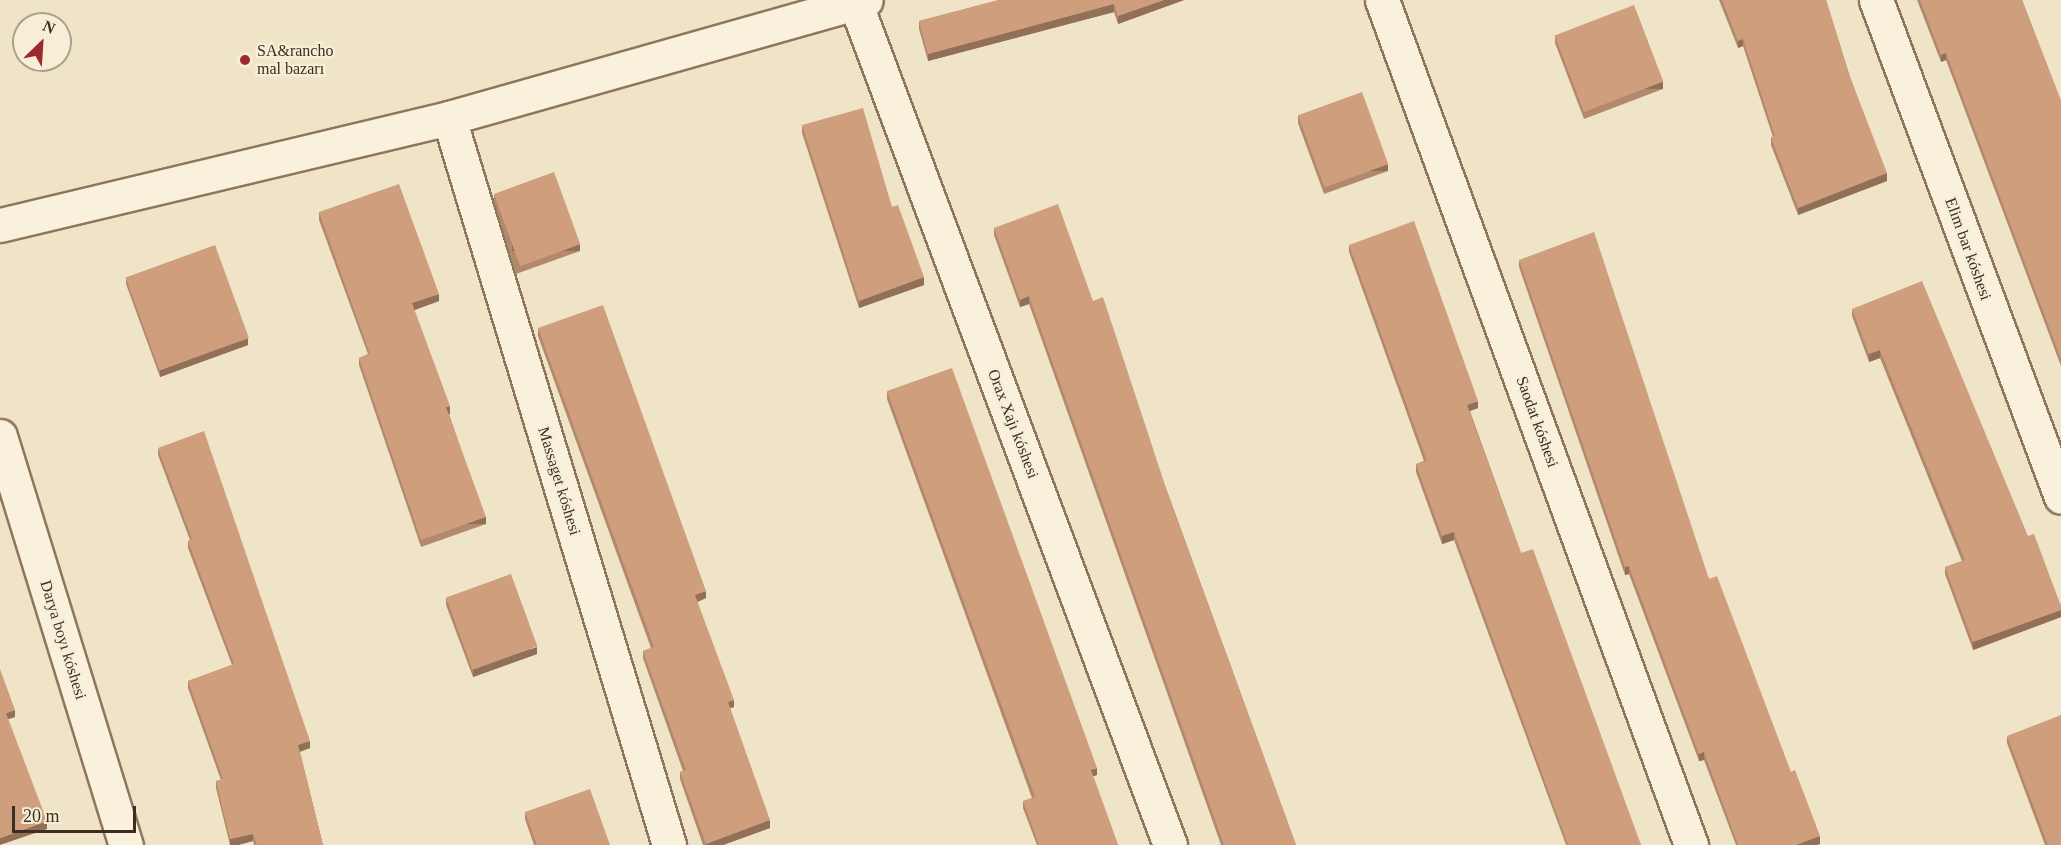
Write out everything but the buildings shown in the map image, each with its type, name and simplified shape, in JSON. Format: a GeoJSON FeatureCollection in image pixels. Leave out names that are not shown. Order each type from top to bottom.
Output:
{"type":"FeatureCollection","features":[{"type":"Feature","properties":{"kind":"street","name":"Saodat kóshesi"},"geometry":{"type":"LineString","coordinates":[[1382,0],[1692,845]]}},
{"type":"Feature","properties":{"kind":"street","name":"Elim bar kóshesi"},"geometry":{"type":"LineString","coordinates":[[1876,0],[2061,497]]}},
{"type":"Feature","properties":{"kind":"street"},"geometry":{"type":"LineString","coordinates":[[0,225],[449,118],[860,1]]}},
{"type":"Feature","properties":{"kind":"street","name":"Orax Xajı kóshesi"},"geometry":{"type":"LineString","coordinates":[[860,1],[1170,845]]}},
{"type":"Feature","properties":{"kind":"street","name":"Massaget kóshesi"},"geometry":{"type":"LineString","coordinates":[[449,118],[669,845]]}},
{"type":"Feature","properties":{"kind":"street","name":"Darya boyı kóshesi"},"geometry":{"type":"LineString","coordinates":[[0,436],[126,845]]}},
{"type":"Feature","properties":{"kind":"place","name":"SA&rancho mal bazarı"},"geometry":{"type":"Point","coordinates":[245,60]}}]}
